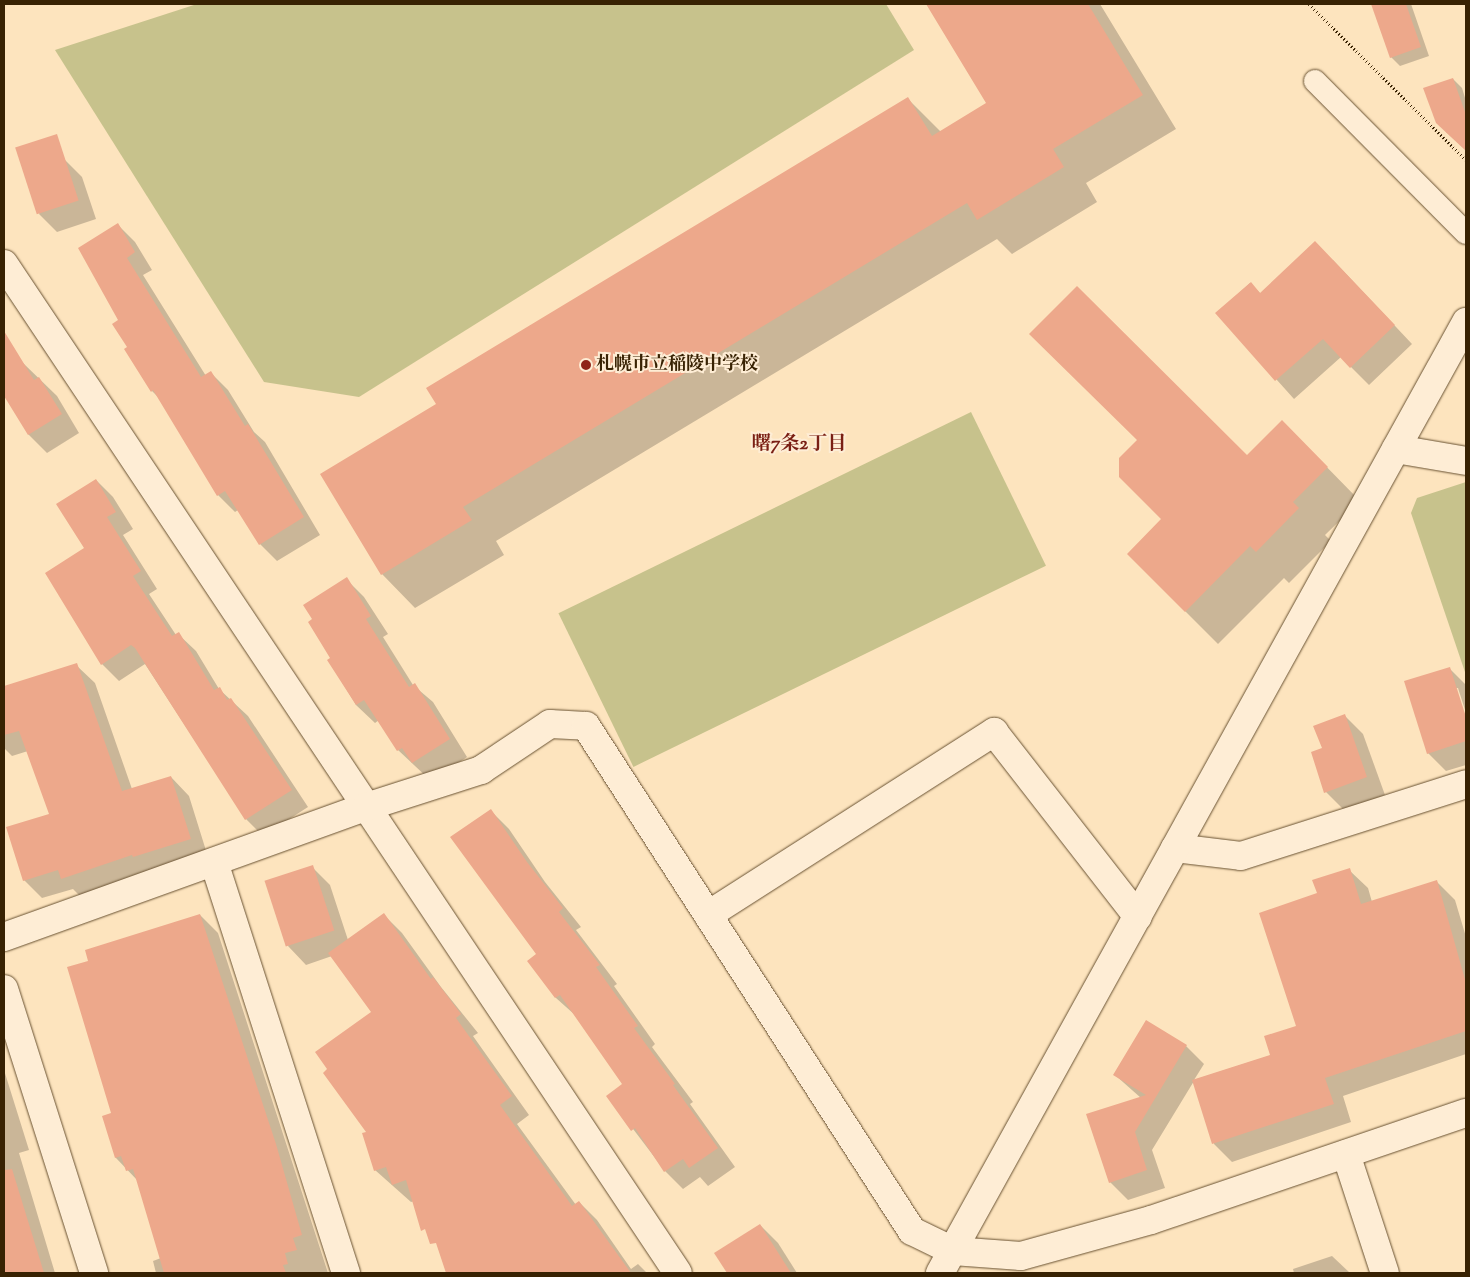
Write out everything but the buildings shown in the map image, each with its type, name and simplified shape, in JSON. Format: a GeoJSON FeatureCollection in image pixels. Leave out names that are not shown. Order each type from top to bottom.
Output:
{"type":"FeatureCollection","features":[{"type":"Feature","properties":{"kind":"street"},"geometry":{"type":"LineString","coordinates":[[4,264],[678,1273]]}},
{"type":"Feature","properties":{"kind":"street"},"geometry":{"type":"LineString","coordinates":[[946,1262],[1466,322]]}},
{"type":"Feature","properties":{"kind":"street"},"geometry":{"type":"LineString","coordinates":[[1396,449],[1466,461]]}},
{"type":"Feature","properties":{"kind":"street"},"geometry":{"type":"LineString","coordinates":[[4,937],[366,807],[481,770],[550,724],[586,726],[912,1231],[946,1262],[1022,1256],[1151,1220],[1466,1112]]}},
{"type":"Feature","properties":{"kind":"street"},"geometry":{"type":"LineString","coordinates":[[708,915],[994,732],[1138,917]]}},
{"type":"Feature","properties":{"kind":"street"},"geometry":{"type":"LineString","coordinates":[[1175,848],[1241,856],[1466,784]]}},
{"type":"Feature","properties":{"kind":"street"},"geometry":{"type":"LineString","coordinates":[[214,862],[346,1273]]}},
{"type":"Feature","properties":{"kind":"street"},"geometry":{"type":"LineString","coordinates":[[4,989],[94,1273]]}},
{"type":"Feature","properties":{"kind":"street"},"geometry":{"type":"LineString","coordinates":[[1346,1154],[1386,1273]]}},
{"type":"Feature","properties":{"kind":"lane"},"geometry":{"type":"LineString","coordinates":[[1315,81],[1466,234]]}},
{"type":"Feature","properties":{"kind":"path"},"geometry":{"type":"LineString","coordinates":[[1309,4],[1466,160]]}},
{"type":"Feature","properties":{"kind":"shaded area"},"geometry":{"type":"Polygon","coordinates":[[[197,4],[886,4],[914,50],[359,397],[264,382],[55,50],[197,4]]]}},
{"type":"Feature","properties":{"kind":"shaded area"},"geometry":{"type":"Polygon","coordinates":[[[971,412],[1046,566],[633,767],[558,613],[971,412]]]}},
{"type":"Feature","properties":{"kind":"shaded area"},"geometry":{"type":"Polygon","coordinates":[[[1466,482],[1466,675],[1411,513],[1417,498],[1466,482]]]}},
{"type":"Feature","properties":{"kind":"place","name":"札幌市立稲陵中学校"},"geometry":{"type":"Point","coordinates":[586,365]}},
{"type":"Feature","properties":{"kind":"district","name":"曙7条2丁目"},"geometry":{"type":"Point","coordinates":[799,445]}}]}
